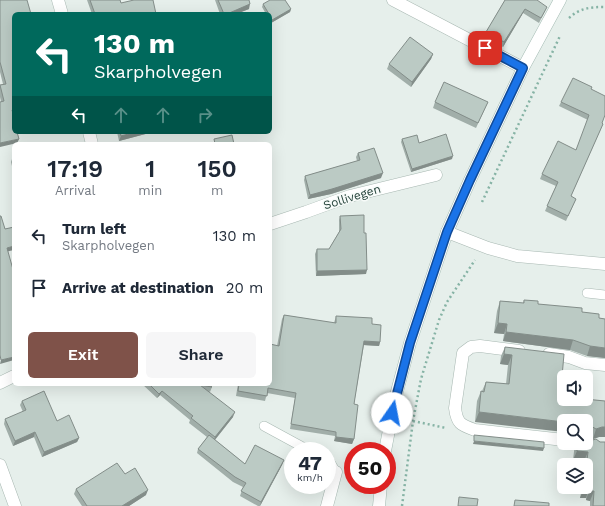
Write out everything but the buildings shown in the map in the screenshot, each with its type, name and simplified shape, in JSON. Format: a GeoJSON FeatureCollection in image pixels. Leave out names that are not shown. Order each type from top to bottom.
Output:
{"type":"FeatureCollection","features":[{"type":"Feature","properties":{"kind":"street"},"geometry":{"type":"LineString","coordinates":[[58,0],[61,12]]}},
{"type":"Feature","properties":{"kind":"street"},"geometry":{"type":"LineString","coordinates":[[393,0],[523,68]]}},
{"type":"Feature","properties":{"kind":"street"},"geometry":{"type":"LineString","coordinates":[[387,442],[395,399],[410,343],[447,232],[523,68],[560,0]]}},
{"type":"Feature","properties":{"kind":"street","name":"Sollivegen"},"geometry":{"type":"LineString","coordinates":[[272,223],[350,196],[436,175]]}},
{"type":"Feature","properties":{"kind":"street"},"geometry":{"type":"LineString","coordinates":[[447,232],[488,248],[516,256],[605,264]]}},
{"type":"Feature","properties":{"kind":"street"},"geometry":{"type":"LineString","coordinates":[[557,439],[475,430],[462,425],[456,416],[456,408],[463,353],[470,347],[480,346],[569,357],[585,363],[605,365]]}},
{"type":"Feature","properties":{"kind":"street"},"geometry":{"type":"LineString","coordinates":[[0,383],[12,377]]}},
{"type":"Feature","properties":{"kind":"street"},"geometry":{"type":"LineString","coordinates":[[0,465],[15,506]]}},
{"type":"Feature","properties":{"kind":"street"},"geometry":{"type":"LineString","coordinates":[[326,506],[330,494]]}},
{"type":"Feature","properties":{"kind":"street"},"geometry":{"type":"LineString","coordinates":[[379,506],[380,494]]}},
{"type":"Feature","properties":{"kind":"lane"},"geometry":{"type":"LineString","coordinates":[[587,293],[605,295]]}},
{"type":"Feature","properties":{"kind":"lane"},"geometry":{"type":"LineString","coordinates":[[264,426],[293,442]]}},
{"type":"Feature","properties":{"kind":"path"},"geometry":{"type":"LineString","coordinates":[[569,19],[578,11],[594,7],[605,7]]}},
{"type":"Feature","properties":{"kind":"path"},"geometry":{"type":"LineString","coordinates":[[482,202],[562,32]]}},
{"type":"Feature","properties":{"kind":"path"},"geometry":{"type":"LineString","coordinates":[[402,506],[413,421],[421,379],[439,320],[447,302],[477,256]]}},
{"type":"Feature","properties":{"kind":"path"},"geometry":{"type":"LineString","coordinates":[[413,421],[451,429],[462,425]]}},
{"type":"Feature","properties":{"kind":"route"},"geometry":{"type":"LineString","coordinates":[[392,413],[410,343],[447,232],[523,68],[485,48]]}}]}
